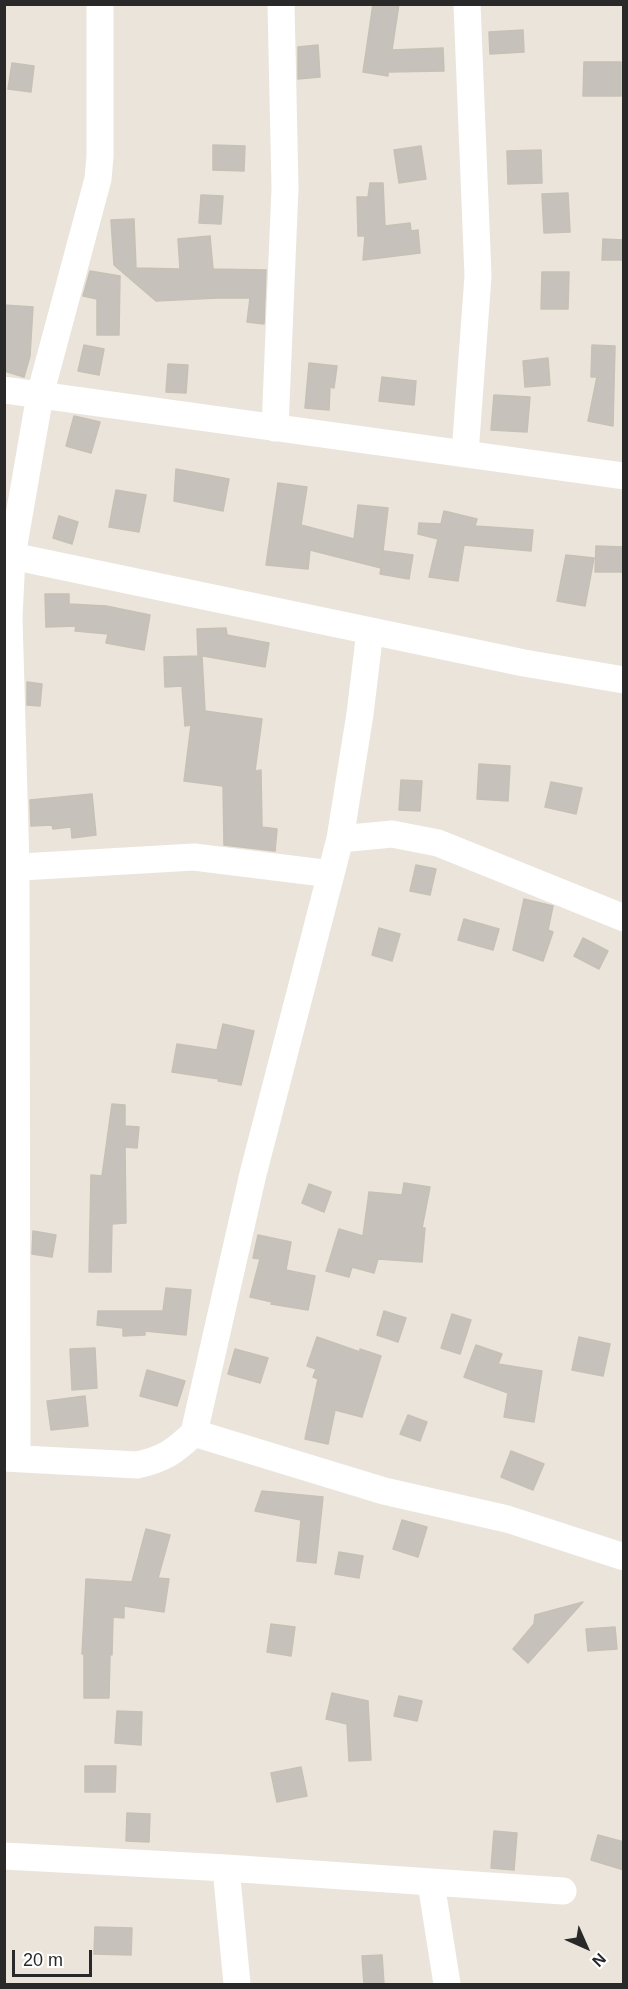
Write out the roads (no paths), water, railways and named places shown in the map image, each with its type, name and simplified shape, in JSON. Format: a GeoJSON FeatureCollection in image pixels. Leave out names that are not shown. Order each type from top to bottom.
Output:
{"type":"FeatureCollection","features":[{"type":"Feature","properties":{"kind":"street"},"geometry":{"type":"LineString","coordinates":[[100,4],[98,179],[40,395],[12,556],[9,617],[10,1458],[137,1465],[175,1452],[194,1433],[253,1174],[340,839],[360,714],[370,631]]}},
{"type":"Feature","properties":{"kind":"street"},"geometry":{"type":"LineString","coordinates":[[275,428],[285,188],[281,4]]}},
{"type":"Feature","properties":{"kind":"street"},"geometry":{"type":"LineString","coordinates":[[465,454],[478,276],[467,4]]}},
{"type":"Feature","properties":{"kind":"street"},"geometry":{"type":"LineString","coordinates":[[4,390],[624,476]]}},
{"type":"Feature","properties":{"kind":"street"},"geometry":{"type":"LineString","coordinates":[[12,556],[524,663],[624,680]]}},
{"type":"Feature","properties":{"kind":"street"},"geometry":{"type":"LineString","coordinates":[[340,839],[392,834],[438,843],[624,918]]}},
{"type":"Feature","properties":{"kind":"street"},"geometry":{"type":"LineString","coordinates":[[10,868],[194,857],[331,874]]}},
{"type":"Feature","properties":{"kind":"street"},"geometry":{"type":"LineString","coordinates":[[194,1433],[384,1491],[507,1520],[624,1557]]}},
{"type":"Feature","properties":{"kind":"street"},"geometry":{"type":"LineString","coordinates":[[6,1862],[226,1869],[563,1892]]}},
{"type":"Feature","properties":{"kind":"street"},"geometry":{"type":"LineString","coordinates":[[226,1869],[237,1984]]}},
{"type":"Feature","properties":{"kind":"street"},"geometry":{"type":"LineString","coordinates":[[431,1882],[447,1984]]}}]}
